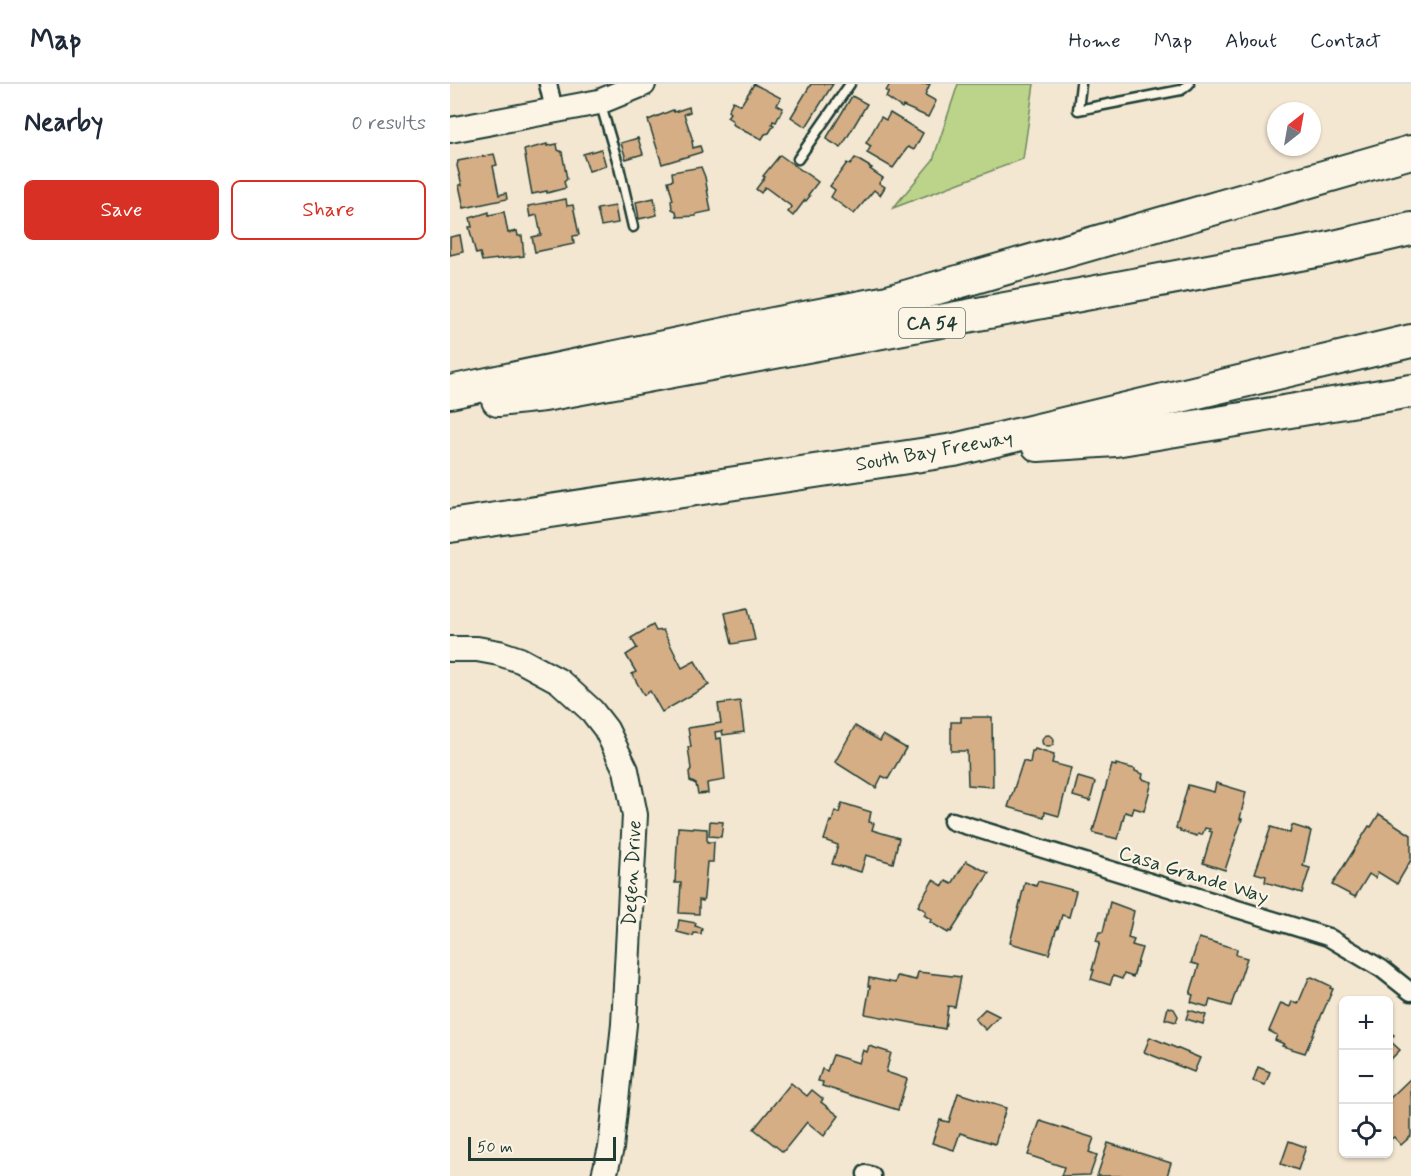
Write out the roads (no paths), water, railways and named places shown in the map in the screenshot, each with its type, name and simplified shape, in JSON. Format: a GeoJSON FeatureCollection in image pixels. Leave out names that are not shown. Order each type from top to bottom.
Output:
{"type":"FeatureCollection","features":[{"type":"Feature","properties":{"kind":"highway"},"geometry":{"type":"LineString","coordinates":[[450,392],[888,302],[1411,152]]}},
{"type":"Feature","properties":{"kind":"highway","name":"CA 54"},"geometry":{"type":"LineString","coordinates":[[450,404],[544,395],[1322,250],[1411,229]]}},
{"type":"Feature","properties":{"kind":"highway","name":"South Bay Freeway"},"geometry":{"type":"LineString","coordinates":[[450,525],[954,450],[1411,341]]}},
{"type":"Feature","properties":{"kind":"highway"},"geometry":{"type":"LineString","coordinates":[[954,450],[1115,440],[1411,391]]}},
{"type":"Feature","properties":{"kind":"street"},"geometry":{"type":"LineString","coordinates":[[548,84],[554,110]]}},
{"type":"Feature","properties":{"kind":"street"},"geometry":{"type":"LineString","coordinates":[[450,130],[599,102],[643,84]]}},
{"type":"Feature","properties":{"kind":"street","name":"Degen Drive"},"geometry":{"type":"LineString","coordinates":[[450,649],[477,649],[499,653],[530,664],[559,681],[576,695],[599,720],[617,749],[632,792],[635,815],[624,1024],[611,1148],[604,1176]]}},
{"type":"Feature","properties":{"kind":"street","name":"Casa Grande Way"},"geometry":{"type":"LineString","coordinates":[[952,821],[1328,937],[1382,969],[1411,992]]}},
{"type":"Feature","properties":{"kind":"lane"},"geometry":{"type":"LineString","coordinates":[[798,159],[850,84]]}},
{"type":"Feature","properties":{"kind":"lane"},"geometry":{"type":"LineString","coordinates":[[1081,84],[1078,110],[1181,90],[1189,84]]}},
{"type":"Feature","properties":{"kind":"lane"},"geometry":{"type":"LineString","coordinates":[[599,102],[620,167],[633,228]]}}]}
